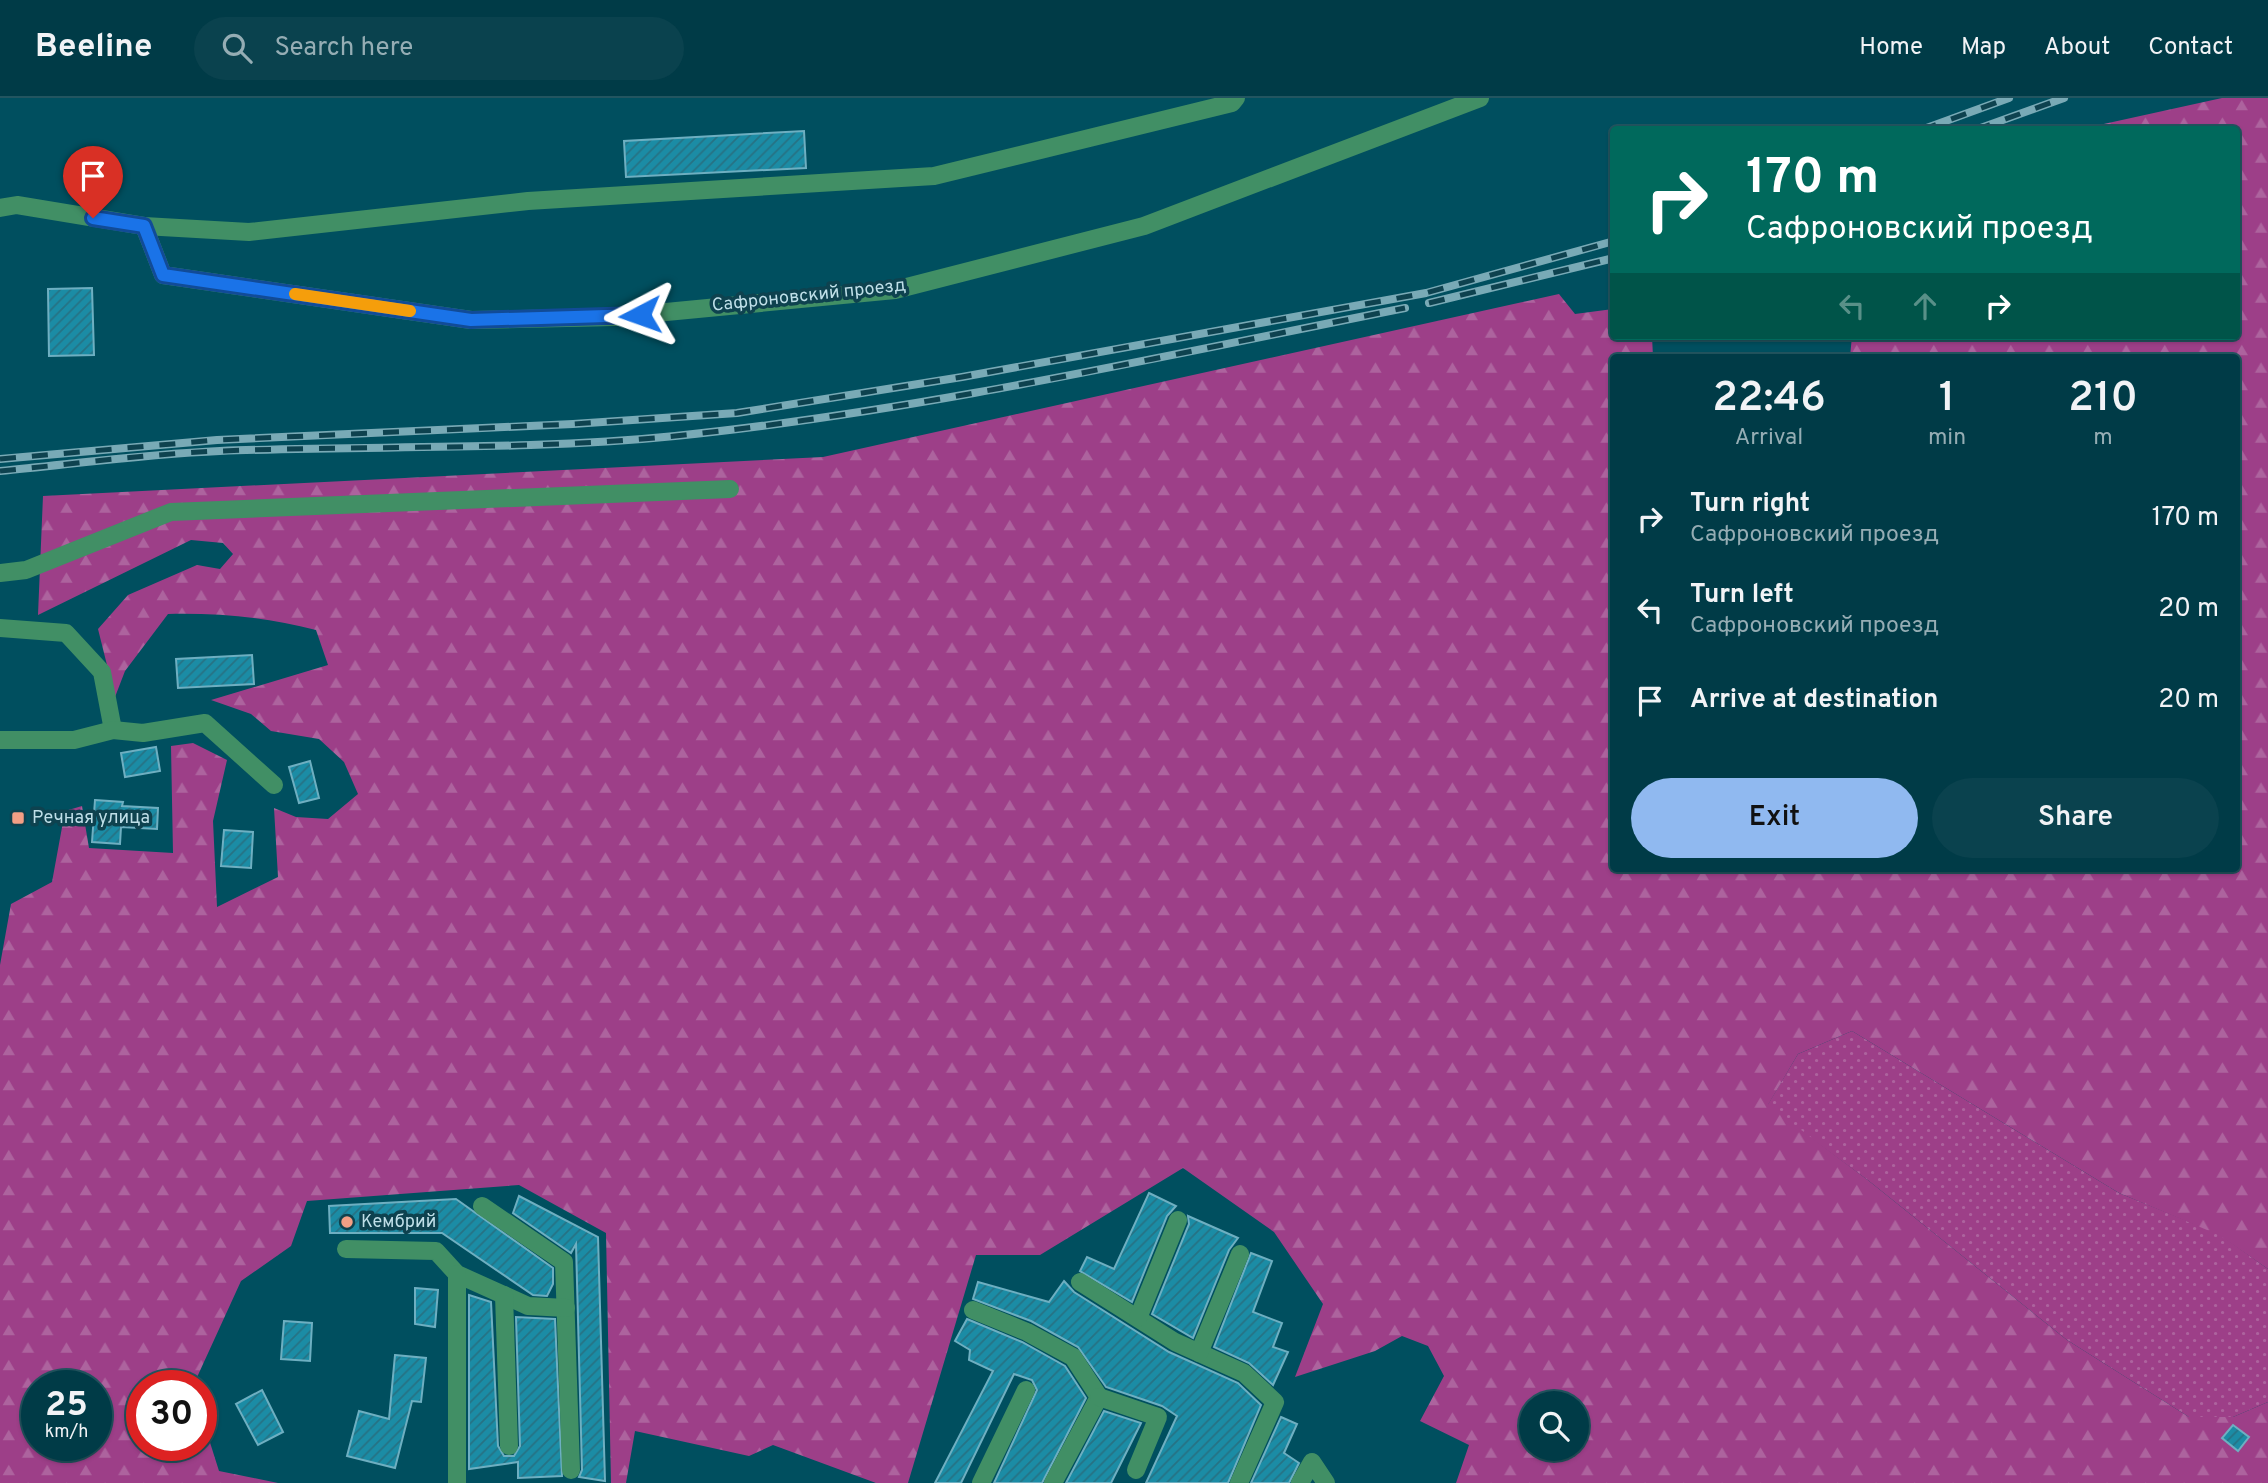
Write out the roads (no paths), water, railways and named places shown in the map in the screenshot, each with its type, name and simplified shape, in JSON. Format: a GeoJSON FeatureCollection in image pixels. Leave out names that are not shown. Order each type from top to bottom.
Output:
{"type":"FeatureCollection","features":[{"type":"Feature","properties":{"kind":"street"},"geometry":{"type":"LineString","coordinates":[[0,208],[18,205],[144,226],[249,232],[528,201],[934,176],[1233,103],[1236,98]]}},
{"type":"Feature","properties":{"kind":"street","name":"Сафроновский проезд"},"geometry":{"type":"LineString","coordinates":[[144,226],[163,275],[471,320],[614,317],[895,289],[1144,226],[1480,98]]}},
{"type":"Feature","properties":{"kind":"street"},"geometry":{"type":"LineString","coordinates":[[0,573],[26,570],[171,512],[730,489]]}},
{"type":"Feature","properties":{"kind":"street"},"geometry":{"type":"LineString","coordinates":[[0,628],[66,633],[102,672],[113,730]]}},
{"type":"Feature","properties":{"kind":"street"},"geometry":{"type":"LineString","coordinates":[[0,740],[74,740],[113,730],[143,733],[205,723],[274,785]]}},
{"type":"Feature","properties":{"kind":"street"},"geometry":{"type":"LineString","coordinates":[[482,1206],[564,1262],[571,1470]]}},
{"type":"Feature","properties":{"kind":"street"},"geometry":{"type":"LineString","coordinates":[[1138,1318],[1178,1220]]}},
{"type":"Feature","properties":{"kind":"street"},"geometry":{"type":"LineString","coordinates":[[346,1249],[436,1251],[457,1274],[505,1296],[528,1306],[566,1308]]}},
{"type":"Feature","properties":{"kind":"street"},"geometry":{"type":"LineString","coordinates":[[1199,1353],[1240,1254]]}},
{"type":"Feature","properties":{"kind":"street"},"geometry":{"type":"LineString","coordinates":[[457,1274],[457,1483]]}},
{"type":"Feature","properties":{"kind":"street"},"geometry":{"type":"LineString","coordinates":[[1080,1282],[1175,1342],[1244,1373],[1275,1402],[1239,1483]]}},
{"type":"Feature","properties":{"kind":"street"},"geometry":{"type":"LineString","coordinates":[[505,1296],[509,1446]]}},
{"type":"Feature","properties":{"kind":"street"},"geometry":{"type":"LineString","coordinates":[[973,1310],[1027,1332],[1073,1357],[1099,1397],[1158,1417],[1136,1470]]}},
{"type":"Feature","properties":{"kind":"street"},"geometry":{"type":"LineString","coordinates":[[981,1483],[1026,1390]]}},
{"type":"Feature","properties":{"kind":"street"},"geometry":{"type":"LineString","coordinates":[[1053,1483],[1099,1397]]}},
{"type":"Feature","properties":{"kind":"street"},"geometry":{"type":"LineString","coordinates":[[1300,1483],[1312,1462],[1326,1483]]}},
{"type":"Feature","properties":{"kind":"railway"},"geometry":{"type":"LineString","coordinates":[[1932,126],[2009,98]]}},
{"type":"Feature","properties":{"kind":"railway"},"geometry":{"type":"LineString","coordinates":[[1986,126],[2064,98]]}},
{"type":"Feature","properties":{"kind":"railway"},"geometry":{"type":"LineString","coordinates":[[0,459],[217,440],[573,424],[737,413],[962,377],[1426,293],[1610,242]]}},
{"type":"Feature","properties":{"kind":"railway"},"geometry":{"type":"LineString","coordinates":[[1429,303],[1610,259]]}},
{"type":"Feature","properties":{"kind":"railway"},"geometry":{"type":"LineString","coordinates":[[0,471],[220,451],[505,446],[675,436],[859,412],[1042,381],[1405,308]]}},
{"type":"Feature","properties":{"kind":"place","name":"Речная улица"},"geometry":{"type":"Point","coordinates":[18,818]}},
{"type":"Feature","properties":{"kind":"place","name":"Кембрий"},"geometry":{"type":"Point","coordinates":[347,1222]}}]}
